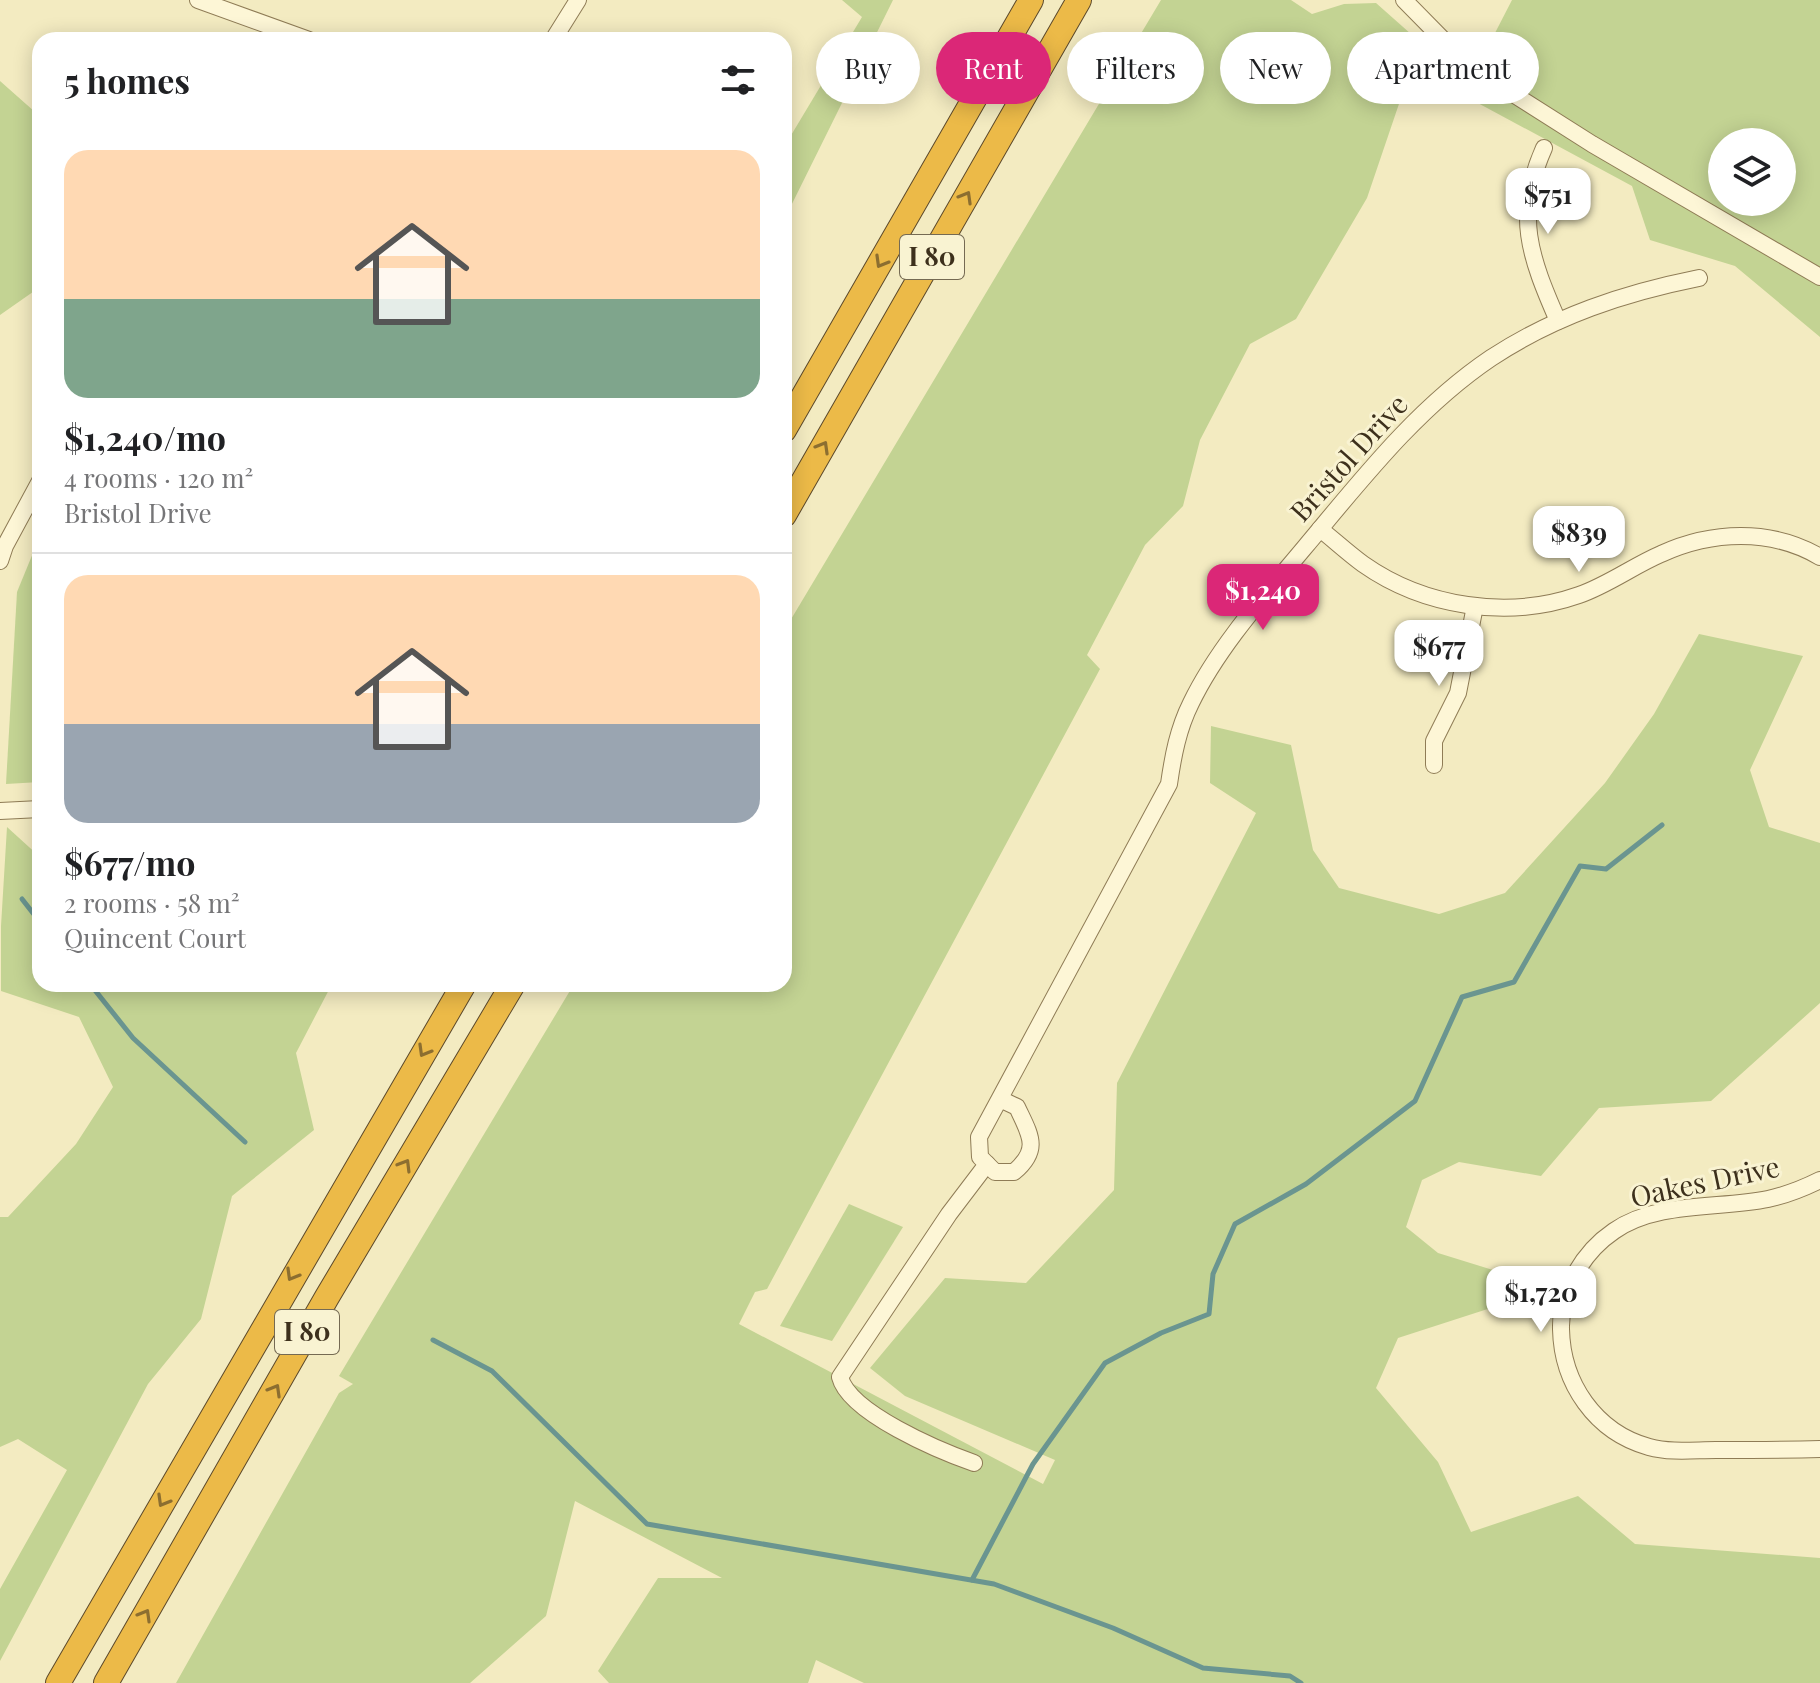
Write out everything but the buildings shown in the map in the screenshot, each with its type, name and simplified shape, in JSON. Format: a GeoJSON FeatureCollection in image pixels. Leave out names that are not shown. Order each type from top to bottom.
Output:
{"type":"FeatureCollection","features":[{"type":"Feature","properties":{"kind":"highway","name":"I 80"},"geometry":{"type":"LineString","coordinates":[[792,416],[1031,0]]}},
{"type":"Feature","properties":{"kind":"highway","name":"I 80"},"geometry":{"type":"LineString","coordinates":[[792,501],[1079,0]]}},
{"type":"Feature","properties":{"kind":"highway","name":"I 80"},"geometry":{"type":"LineString","coordinates":[[58,1683],[459,992]]}},
{"type":"Feature","properties":{"kind":"highway","name":"I 80"},"geometry":{"type":"LineString","coordinates":[[106,1683],[327,1297],[508,992]]}},
{"type":"Feature","properties":{"kind":"street"},"geometry":{"type":"LineString","coordinates":[[198,0],[287,32]]}},
{"type":"Feature","properties":{"kind":"street"},"geometry":{"type":"LineString","coordinates":[[558,32],[578,0]]}},
{"type":"Feature","properties":{"kind":"street"},"geometry":{"type":"LineString","coordinates":[[1404,0],[1469,66],[1592,144],[1820,277]]}},
{"type":"Feature","properties":{"kind":"street"},"geometry":{"type":"LineString","coordinates":[[1544,148],[1529,189],[1527,236],[1534,266],[1558,321]]}},
{"type":"Feature","properties":{"kind":"street","name":"Bristol Drive"},"geometry":{"type":"LineString","coordinates":[[987,1164],[980,1157],[979,1137],[1169,784],[1181,726],[1193,699],[1265,595],[1423,412],[1492,358],[1558,321],[1607,301],[1699,278]]}},
{"type":"Feature","properties":{"kind":"street"},"geometry":{"type":"LineString","coordinates":[[0,561],[32,497]]}},
{"type":"Feature","properties":{"kind":"street"},"geometry":{"type":"LineString","coordinates":[[1320,529],[1363,564],[1391,581],[1433,598],[1475,606],[1511,608],[1577,596],[1686,543],[1715,537],[1769,538],[1820,557]]}},
{"type":"Feature","properties":{"kind":"street"},"geometry":{"type":"LineString","coordinates":[[1434,765],[1434,741],[1458,693],[1475,606]]}},
{"type":"Feature","properties":{"kind":"street"},"geometry":{"type":"LineString","coordinates":[[0,811],[32,809]]}},
{"type":"Feature","properties":{"kind":"street"},"geometry":{"type":"LineString","coordinates":[[974,1463],[943,1453],[890,1423],[851,1397],[840,1377],[949,1214],[987,1164],[995,1172],[1014,1172],[1028,1160],[1032,1140],[1017,1107],[1000,1099]]}},
{"type":"Feature","properties":{"kind":"street","name":"Oakes Drive"},"geometry":{"type":"LineString","coordinates":[[1820,1180],[1769,1199],[1654,1214],[1615,1230],[1582,1262],[1565,1299],[1561,1324],[1567,1369],[1577,1392],[1604,1424],[1625,1437],[1669,1450],[1820,1449]]}},
{"type":"Feature","properties":{"kind":"green space"},"geometry":{"type":"Polygon","coordinates":[[[842,0],[893,0],[877,32],[853,32],[862,17],[842,0]]]}},
{"type":"Feature","properties":{"kind":"green space"},"geometry":{"type":"Polygon","coordinates":[[[1161,0],[1291,0],[1312,14],[1344,4],[1376,3],[1409,32],[1347,32],[1347,104],[1399,104],[1367,198],[1296,319],[1250,344],[1200,440],[1183,506],[1145,545],[1087,655],[1100,669],[767,1289],[755,1292],[739,1324],[1043,1484],[1055,1460],[905,1396],[870,1368],[945,1278],[1026,1283],[1114,1190],[1117,1083],[1256,813],[1210,783],[1211,726],[1291,745],[1313,850],[1339,888],[1439,914],[1505,893],[1605,783],[1654,714],[1699,634],[1803,656],[1750,770],[1769,827],[1820,843],[1820,1003],[1711,1101],[1599,1108],[1541,1176],[1459,1162],[1422,1180],[1406,1227],[1438,1253],[1509,1275],[1500,1305],[1398,1338],[1376,1388],[1438,1462],[1471,1532],[1578,1496],[1635,1544],[1820,1558],[1820,1683],[864,1683],[816,1660],[808,1683],[609,1683],[598,1671],[658,1578],[722,1578],[575,1501],[546,1616],[470,1683],[176,1683],[339,1393],[353,1384],[339,1376],[569,992],[792,992],[792,618],[1099,104],[1204,104],[1204,32],[1142,32],[1161,0]]]}},
{"type":"Feature","properties":{"kind":"green space"},"geometry":{"type":"Polygon","coordinates":[[[1512,0],[1820,0],[1820,337],[1735,266],[1650,240],[1632,186],[1480,104],[1539,104],[1539,32],[1495,32],[1512,0]]]}},
{"type":"Feature","properties":{"kind":"green space"},"geometry":{"type":"Polygon","coordinates":[[[0,81],[32,109],[32,293],[0,315],[0,81]]]}},
{"type":"Feature","properties":{"kind":"green space"},"geometry":{"type":"Polygon","coordinates":[[[816,94],[816,104],[841,104],[792,204],[792,134],[816,94]]]}},
{"type":"Feature","properties":{"kind":"green space"},"geometry":{"type":"Polygon","coordinates":[[[32,555],[32,782],[6,784],[17,592],[32,555]]]}},
{"type":"Feature","properties":{"kind":"green space"},"geometry":{"type":"Polygon","coordinates":[[[7,827],[32,850],[32,992],[328,992],[296,1053],[314,1130],[232,1196],[201,1319],[148,1384],[0,1661],[0,1589],[67,1470],[18,1439],[0,1447],[0,1217],[8,1217],[76,1144],[113,1087],[79,1017],[1,991],[7,827]]]}},
{"type":"Feature","properties":{"kind":"green space"},"geometry":{"type":"Polygon","coordinates":[[[849,1204],[903,1227],[832,1341],[780,1326],[849,1204]]]}},
{"type":"Feature","properties":{"kind":"waterway"},"geometry":{"type":"LineString","coordinates":[[972,1580],[1033,1464],[1105,1363],[1161,1333],[1209,1314],[1213,1274],[1235,1224],[1306,1184],[1415,1101],[1462,997],[1514,982],[1580,866],[1606,869],[1662,825]]}},
{"type":"Feature","properties":{"kind":"waterway"},"geometry":{"type":"LineString","coordinates":[[22,899],[32,912]]}},
{"type":"Feature","properties":{"kind":"waterway"},"geometry":{"type":"LineString","coordinates":[[96,992],[133,1038],[245,1142]]}},
{"type":"Feature","properties":{"kind":"waterway"},"geometry":{"type":"LineString","coordinates":[[433,1340],[492,1371],[647,1524],[994,1584],[1113,1628],[1203,1668],[1290,1676],[1301,1683]]}}]}
